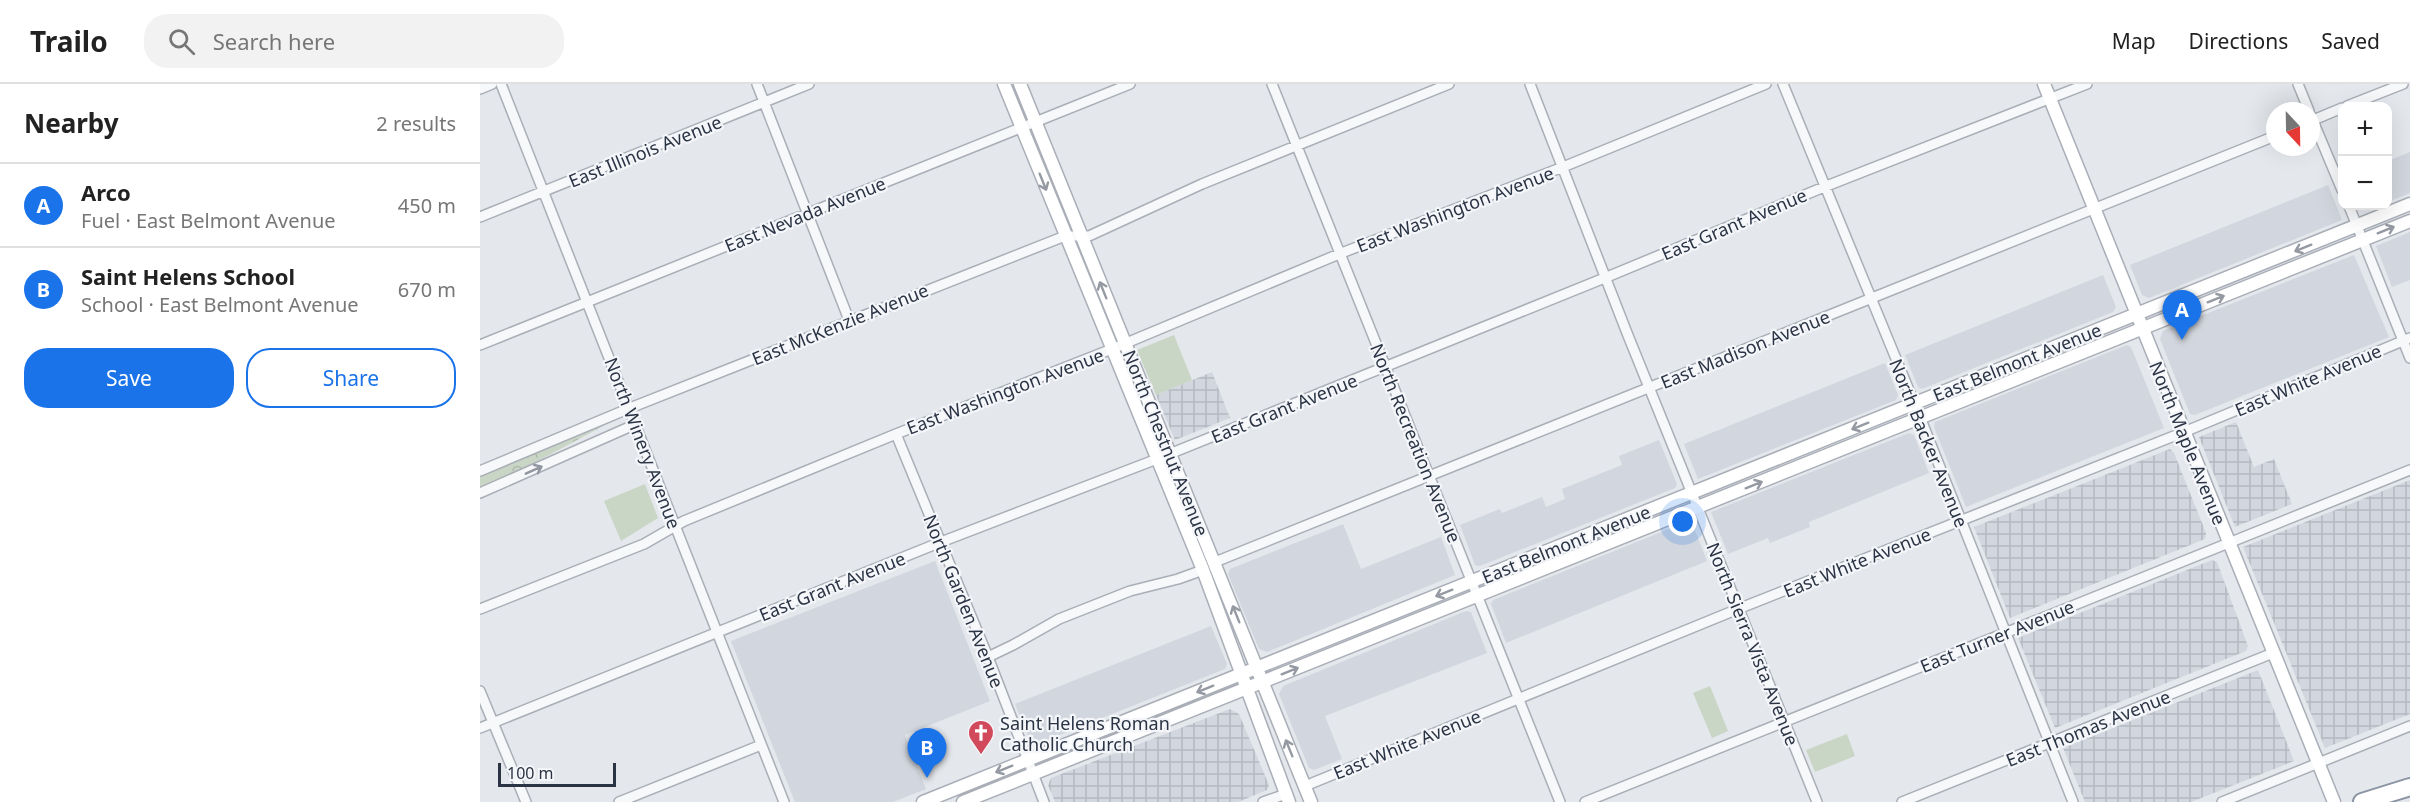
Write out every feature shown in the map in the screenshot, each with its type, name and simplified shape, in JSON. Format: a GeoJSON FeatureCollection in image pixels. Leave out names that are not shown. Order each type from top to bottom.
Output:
{"type":"FeatureCollection","features":[{"type":"Feature","properties":{"kind":"highway"},"geometry":{"type":"LineString","coordinates":[[2366,801],[2410,786]]}},
{"type":"Feature","properties":{"kind":"main road","name":"North Chestnut Avenue"},"geometry":{"type":"LineString","coordinates":[[1004,84],[1203,570],[1288,799]]}},
{"type":"Feature","properties":{"kind":"main road","name":"North Chestnut Avenue"},"geometry":{"type":"LineString","coordinates":[[1020,84],[1311,802]]}},
{"type":"Feature","properties":{"kind":"main road","name":"North Maple Avenue"},"geometry":{"type":"LineString","coordinates":[[2044,84],[2334,802]]}},
{"type":"Feature","properties":{"kind":"main road","name":"East Belmont Avenue"},"geometry":{"type":"LineString","coordinates":[[923,802],[2410,204]]}},
{"type":"Feature","properties":{"kind":"main road","name":"East Belmont Avenue"},"geometry":{"type":"LineString","coordinates":[[963,802],[2410,221]]}},
{"type":"Feature","properties":{"kind":"street"},"geometry":{"type":"LineString","coordinates":[[480,88],[492,84]]}},
{"type":"Feature","properties":{"kind":"street","name":"North Winery Avenue"},"geometry":{"type":"LineString","coordinates":[[501,84],[784,802]]}},
{"type":"Feature","properties":{"kind":"street"},"geometry":{"type":"LineString","coordinates":[[757,84],[849,320]]}},
{"type":"Feature","properties":{"kind":"street","name":"East Illinois Avenue"},"geometry":{"type":"LineString","coordinates":[[480,217],[809,84]]}},
{"type":"Feature","properties":{"kind":"street","name":"East Nevada Avenue"},"geometry":{"type":"LineString","coordinates":[[480,345],[1130,84]]}},
{"type":"Feature","properties":{"kind":"street","name":"North Recreation Avenue"},"geometry":{"type":"LineString","coordinates":[[1272,84],[1560,802]]}},
{"type":"Feature","properties":{"kind":"street","name":"East McKenzie Avenue"},"geometry":{"type":"LineString","coordinates":[[480,471],[849,320],[1065,236],[1089,236],[1202,184],[1449,84]]}},
{"type":"Feature","properties":{"kind":"street","name":"North Sierra Vista Avenue"},"geometry":{"type":"LineString","coordinates":[[1530,84],[1817,802]]}},
{"type":"Feature","properties":{"kind":"street","name":"East Washington Avenue"},"geometry":{"type":"LineString","coordinates":[[480,609],[644,544],[684,521],[896,434],[1125,344],[1339,254],[1563,167],[1766,84]]}},
{"type":"Feature","properties":{"kind":"street","name":"North Backer Avenue"},"geometry":{"type":"LineString","coordinates":[[1783,84],[1920,417],[2073,802]]}},
{"type":"Feature","properties":{"kind":"street","name":"East Grant Avenue"},"geometry":{"type":"LineString","coordinates":[[480,728],[941,542],[1170,454],[1824,187],[2087,84]]}},
{"type":"Feature","properties":{"kind":"street"},"geometry":{"type":"LineString","coordinates":[[2298,84],[2305,102]]}},
{"type":"Feature","properties":{"kind":"street"},"geometry":{"type":"LineString","coordinates":[[2357,102],[2403,84]]}},
{"type":"Feature","properties":{"kind":"street"},"geometry":{"type":"LineString","coordinates":[[2320,114],[2338,109]]}},
{"type":"Feature","properties":{"kind":"street"},"geometry":{"type":"LineString","coordinates":[[2320,138],[2338,179]]}},
{"type":"Feature","properties":{"kind":"street","name":"East Madison Avenue"},"geometry":{"type":"LineString","coordinates":[[1215,562],[2266,140]]}},
{"type":"Feature","properties":{"kind":"street"},"geometry":{"type":"LineString","coordinates":[[2351,210],[2407,340],[2410,358]]}},
{"type":"Feature","properties":{"kind":"street","name":"East White Avenue"},"geometry":{"type":"LineString","coordinates":[[1305,786],[2407,340]]}},
{"type":"Feature","properties":{"kind":"street"},"geometry":{"type":"LineString","coordinates":[[480,493],[636,424]]}},
{"type":"Feature","properties":{"kind":"street","name":"North Garden Avenue"},"geometry":{"type":"LineString","coordinates":[[896,434],[988,657],[1044,802]]}},
{"type":"Feature","properties":{"kind":"street","name":"East Turner Avenue"},"geometry":{"type":"LineString","coordinates":[[1585,802],[2410,470]]}},
{"type":"Feature","properties":{"kind":"street"},"geometry":{"type":"LineString","coordinates":[[988,657],[1059,619],[1130,591],[1203,570]]}},
{"type":"Feature","properties":{"kind":"street","name":"East Thomas Avenue"},"geometry":{"type":"LineString","coordinates":[[1902,802],[2273,653]]}},
{"type":"Feature","properties":{"kind":"street"},"geometry":{"type":"LineString","coordinates":[[480,691],[526,802]]}},
{"type":"Feature","properties":{"kind":"street"},"geometry":{"type":"LineString","coordinates":[[2222,802],[2410,726]]}},
{"type":"Feature","properties":{"kind":"street"},"geometry":{"type":"LineString","coordinates":[[619,802],[761,745]]}},
{"type":"Feature","properties":{"kind":"street"},"geometry":{"type":"LineString","coordinates":[[1263,802],[1288,799]]}},
{"type":"Feature","properties":{"kind":"shaded area"},"geometry":{"type":"Polygon","coordinates":[[[2410,152],[2410,193],[2392,200],[2392,159],[2410,152]]]}},
{"type":"Feature","properties":{"kind":"shaded area"},"geometry":{"type":"Polygon","coordinates":[[[2328,185],[2342,220],[2149,298],[2142,295],[2130,265],[2328,185]]]}},
{"type":"Feature","properties":{"kind":"shaded area"},"geometry":{"type":"Polygon","coordinates":[[[2410,232],[2410,280],[2392,287],[2376,246],[2410,232]]]}},
{"type":"Feature","properties":{"kind":"shaded area"},"geometry":{"type":"Polygon","coordinates":[[[2354,255],[2389,337],[2195,415],[2190,414],[2160,339],[2163,331],[2354,255]]]}},
{"type":"Feature","properties":{"kind":"shaded area"},"geometry":{"type":"Polygon","coordinates":[[[2103,275],[2116,307],[2113,312],[1922,389],[1918,387],[1905,355],[2103,275]]]}},
{"type":"Feature","properties":{"kind":"shaded area"},"geometry":{"type":"Polygon","coordinates":[[[2127,345],[2131,347],[2164,428],[1966,507],[1934,427],[1935,422],[2127,345]]]}},
{"type":"Feature","properties":{"kind":"shaded area"},"geometry":{"type":"Polygon","coordinates":[[[1885,363],[1898,395],[1896,400],[1698,479],[1684,444],[1885,363]]]}},
{"type":"Feature","properties":{"kind":"shaded area"},"geometry":{"type":"Polygon","coordinates":[[[1212,372],[1230,418],[1175,440],[1156,395],[1212,372]]]}},
{"type":"Feature","properties":{"kind":"shaded area"},"geometry":{"type":"Polygon","coordinates":[[[2236,422],[2254,467],[2274,459],[2292,504],[2235,527],[2199,437],[2236,422]]]}},
{"type":"Feature","properties":{"kind":"shaded area"},"geometry":{"type":"Polygon","coordinates":[[[1909,433],[1914,435],[1929,473],[1809,522],[1810,527],[1770,543],[1768,538],[1728,554],[1711,512],[1909,433]]]}},
{"type":"Feature","properties":{"kind":"shaded area"},"geometry":{"type":"Polygon","coordinates":[[[1659,440],[1677,484],[1675,488],[1480,566],[1475,565],[1460,525],[1500,509],[1502,513],[1542,497],[1546,507],[1565,499],[1562,489],[1622,465],[1619,456],[1659,440]]]}},
{"type":"Feature","properties":{"kind":"shaded area"},"geometry":{"type":"Polygon","coordinates":[[[2170,449],[2174,453],[2206,533],[2205,539],[2010,618],[1974,527],[2170,449]]]}},
{"type":"Feature","properties":{"kind":"shaded area"},"geometry":{"type":"Polygon","coordinates":[[[2410,480],[2410,714],[2325,748],[2243,547],[2410,480]]]}},
{"type":"Feature","properties":{"kind":"shaded area"},"geometry":{"type":"Polygon","coordinates":[[[1691,520],[1707,561],[1506,643],[1491,604],[1493,600],[1691,520]]]}},
{"type":"Feature","properties":{"kind":"shaded area"},"geometry":{"type":"Polygon","coordinates":[[[1343,524],[1361,569],[1441,537],[1455,575],[1267,652],[1259,649],[1228,574],[1230,569],[1343,524]]]}},
{"type":"Feature","properties":{"kind":"shaded area"},"geometry":{"type":"Polygon","coordinates":[[[2212,560],[2217,562],[2248,646],[2246,651],[2055,728],[2018,638],[2212,560]]]}},
{"type":"Feature","properties":{"kind":"shaded area"},"geometry":{"type":"Polygon","coordinates":[[[935,561],[990,701],[905,735],[926,789],[893,802],[795,802],[731,641],[935,561]]]}},
{"type":"Feature","properties":{"kind":"shaded area"},"geometry":{"type":"Polygon","coordinates":[[[1466,611],[1471,612],[1487,653],[1325,716],[1342,759],[1314,770],[1309,768],[1279,694],[1283,686],[1466,611]]]}},
{"type":"Feature","properties":{"kind":"shaded area"},"geometry":{"type":"Polygon","coordinates":[[[1211,626],[1227,664],[1225,669],[1032,746],[1015,704],[1211,626]]]}},
{"type":"Feature","properties":{"kind":"shaded area"},"geometry":{"type":"Polygon","coordinates":[[[2258,670],[2294,761],[2191,802],[2085,802],[2063,748],[2258,670]]]}},
{"type":"Feature","properties":{"kind":"shaded area"},"geometry":{"type":"Polygon","coordinates":[[[1230,709],[1239,714],[1269,785],[1267,790],[1238,802],[1055,802],[1048,785],[1051,778],[1230,709]]]}},
{"type":"Feature","properties":{"kind":"green space"},"geometry":{"type":"Polygon","coordinates":[[[1174,335],[1192,380],[1156,395],[1137,350],[1174,335]]]}},
{"type":"Feature","properties":{"kind":"green space"},"geometry":{"type":"Polygon","coordinates":[[[620,417],[523,469],[480,489],[480,474],[620,417]]]}},
{"type":"Feature","properties":{"kind":"green space"},"geometry":{"type":"Polygon","coordinates":[[[645,484],[658,518],[621,541],[604,501],[645,484]]]}},
{"type":"Feature","properties":{"kind":"green space"},"geometry":{"type":"Polygon","coordinates":[[[1710,686],[1728,731],[1712,738],[1693,693],[1710,686]]]}},
{"type":"Feature","properties":{"kind":"green space"},"geometry":{"type":"Polygon","coordinates":[[[1847,734],[1855,756],[1815,772],[1806,750],[1847,734]]]}},
{"type":"Feature","properties":{"kind":"place","name":"Arco"},"geometry":{"type":"Point","coordinates":[2182,340]}},
{"type":"Feature","properties":{"kind":"place","name":"Saint Helens Roman Catholic Church"},"geometry":{"type":"Point","coordinates":[981,756]}},
{"type":"Feature","properties":{"kind":"place","name":"Saint Helens School"},"geometry":{"type":"Point","coordinates":[927,778]}}]}
